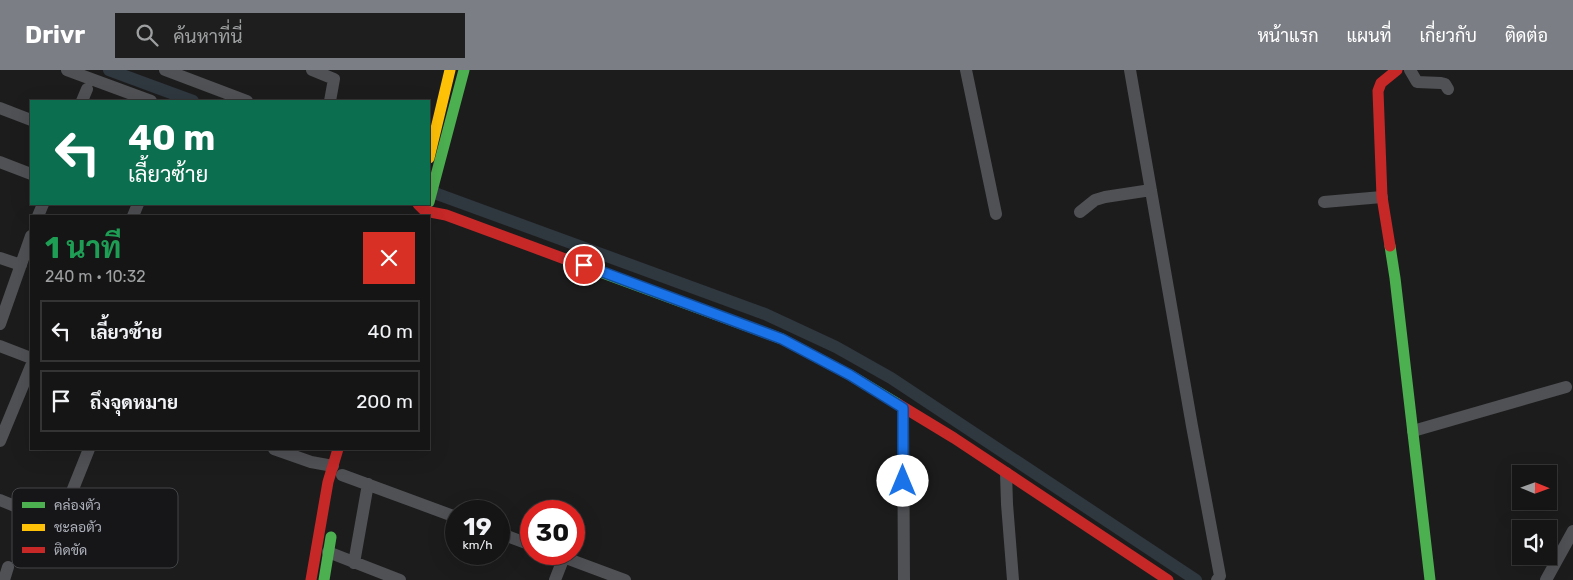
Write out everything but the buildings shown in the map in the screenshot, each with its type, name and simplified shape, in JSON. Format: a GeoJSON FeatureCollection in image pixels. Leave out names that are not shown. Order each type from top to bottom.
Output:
{"type":"FeatureCollection","features":[{"type":"Feature","properties":{"kind":"street"},"geometry":{"type":"LineString","coordinates":[[67,70],[82,73],[150,100]]}},
{"type":"Feature","properties":{"kind":"street"},"geometry":{"type":"LineString","coordinates":[[165,70],[244,100]]}},
{"type":"Feature","properties":{"kind":"street"},"geometry":{"type":"LineString","coordinates":[[312,70],[334,79],[330,100]]}},
{"type":"Feature","properties":{"kind":"street"},"geometry":{"type":"LineString","coordinates":[[430,154],[450,70]]}},
{"type":"Feature","properties":{"kind":"street"},"geometry":{"type":"LineString","coordinates":[[430,194],[434,186],[464,70]]}},
{"type":"Feature","properties":{"kind":"street"},"geometry":{"type":"LineString","coordinates":[[966,70],[996,214]]}},
{"type":"Feature","properties":{"kind":"street"},"geometry":{"type":"LineString","coordinates":[[1131,70],[1189,410],[1221,579]]}},
{"type":"Feature","properties":{"kind":"street"},"geometry":{"type":"LineString","coordinates":[[1397,70],[1380,83],[1378,91],[1382,197],[1395,278],[1430,580]]}},
{"type":"Feature","properties":{"kind":"street"},"geometry":{"type":"LineString","coordinates":[[1410,70],[1417,82],[1441,83],[1445,84],[1448,89]]}},
{"type":"Feature","properties":{"kind":"street"},"geometry":{"type":"LineString","coordinates":[[82,100],[88,89]]}},
{"type":"Feature","properties":{"kind":"street"},"geometry":{"type":"LineString","coordinates":[[0,108],[30,120]]}},
{"type":"Feature","properties":{"kind":"street"},"geometry":{"type":"LineString","coordinates":[[0,162],[30,174]]}},
{"type":"Feature","properties":{"kind":"street"},"geometry":{"type":"LineString","coordinates":[[1080,212],[1095,200],[1105,196],[1151,190]]}},
{"type":"Feature","properties":{"kind":"street"},"geometry":{"type":"LineString","coordinates":[[1324,202],[1382,197]]}},
{"type":"Feature","properties":{"kind":"street"},"geometry":{"type":"LineString","coordinates":[[413,215],[424,206],[446,216],[782,339],[850,375],[954,438],[1168,580]]}},
{"type":"Feature","properties":{"kind":"street"},"geometry":{"type":"LineString","coordinates":[[0,324],[30,239]]}},
{"type":"Feature","properties":{"kind":"street"},"geometry":{"type":"LineString","coordinates":[[0,258],[21,265]]}},
{"type":"Feature","properties":{"kind":"street"},"geometry":{"type":"LineString","coordinates":[[0,346],[30,358]]}},
{"type":"Feature","properties":{"kind":"street"},"geometry":{"type":"LineString","coordinates":[[0,441],[30,368]]}},
{"type":"Feature","properties":{"kind":"street"},"geometry":{"type":"LineString","coordinates":[[1413,431],[1566,387]]}},
{"type":"Feature","properties":{"kind":"street"},"geometry":{"type":"LineString","coordinates":[[903,408],[904,580]]}},
{"type":"Feature","properties":{"kind":"street"},"geometry":{"type":"LineString","coordinates":[[73,488],[89,450]]}},
{"type":"Feature","properties":{"kind":"street"},"geometry":{"type":"LineString","coordinates":[[277,450],[311,462],[338,475],[368,484],[445,513]]}},
{"type":"Feature","properties":{"kind":"street"},"geometry":{"type":"LineString","coordinates":[[338,450],[338,475]]}},
{"type":"Feature","properties":{"kind":"street"},"geometry":{"type":"LineString","coordinates":[[311,580],[328,482],[338,475],[349,450]]}},
{"type":"Feature","properties":{"kind":"street"},"geometry":{"type":"LineString","coordinates":[[1006,474],[1013,580]]}},
{"type":"Feature","properties":{"kind":"street"},"geometry":{"type":"LineString","coordinates":[[354,562],[368,484]]}},
{"type":"Feature","properties":{"kind":"street"},"geometry":{"type":"LineString","coordinates":[[0,500],[12,505]]}},
{"type":"Feature","properties":{"kind":"street"},"geometry":{"type":"LineString","coordinates":[[324,580],[333,523]]}},
{"type":"Feature","properties":{"kind":"street"},"geometry":{"type":"LineString","coordinates":[[1546,580],[1573,531]]}},
{"type":"Feature","properties":{"kind":"street"},"geometry":{"type":"LineString","coordinates":[[328,552],[400,580]]}},
{"type":"Feature","properties":{"kind":"street"},"geometry":{"type":"LineString","coordinates":[[555,580],[557,565]]}},
{"type":"Feature","properties":{"kind":"street"},"geometry":{"type":"LineString","coordinates":[[585,565],[625,580]]}},
{"type":"Feature","properties":{"kind":"street"},"geometry":{"type":"LineString","coordinates":[[4,580],[8,567]]}},
{"type":"Feature","properties":{"kind":"waterway"},"geometry":{"type":"LineString","coordinates":[[109,70],[190,100]]}},
{"type":"Feature","properties":{"kind":"waterway"},"geometry":{"type":"LineString","coordinates":[[430,191],[765,314],[836,347],[891,378],[1196,580]]}},
{"type":"Feature","properties":{"kind":"traffic: fast"},"geometry":{"type":"LineString","coordinates":[[430,198],[464,70]]}},
{"type":"Feature","properties":{"kind":"traffic: fast"},"geometry":{"type":"LineString","coordinates":[[1390,246],[1430,580]]}},
{"type":"Feature","properties":{"kind":"traffic: fast"},"geometry":{"type":"LineString","coordinates":[[565,259],[782,339],[850,375],[898,404]]}},
{"type":"Feature","properties":{"kind":"traffic: fast"},"geometry":{"type":"LineString","coordinates":[[324,580],[331,537]]}},
{"type":"Feature","properties":{"kind":"traffic: slow"},"geometry":{"type":"LineString","coordinates":[[430,154],[450,70]]}},
{"type":"Feature","properties":{"kind":"traffic: jam"},"geometry":{"type":"LineString","coordinates":[[1390,246],[1382,197],[1378,91],[1381,83],[1397,70]]}},
{"type":"Feature","properties":{"kind":"traffic: jam"},"geometry":{"type":"LineString","coordinates":[[419,205],[425,211],[446,215],[565,259]]}},
{"type":"Feature","properties":{"kind":"traffic: jam"},"geometry":{"type":"LineString","coordinates":[[898,404],[954,438],[1168,580]]}},
{"type":"Feature","properties":{"kind":"traffic: jam"},"geometry":{"type":"LineString","coordinates":[[311,580],[328,482],[338,450]]}},
{"type":"Feature","properties":{"kind":"route"},"geometry":{"type":"LineString","coordinates":[[584,265],[782,339],[850,375],[903,408],[903,481]]}}]}
